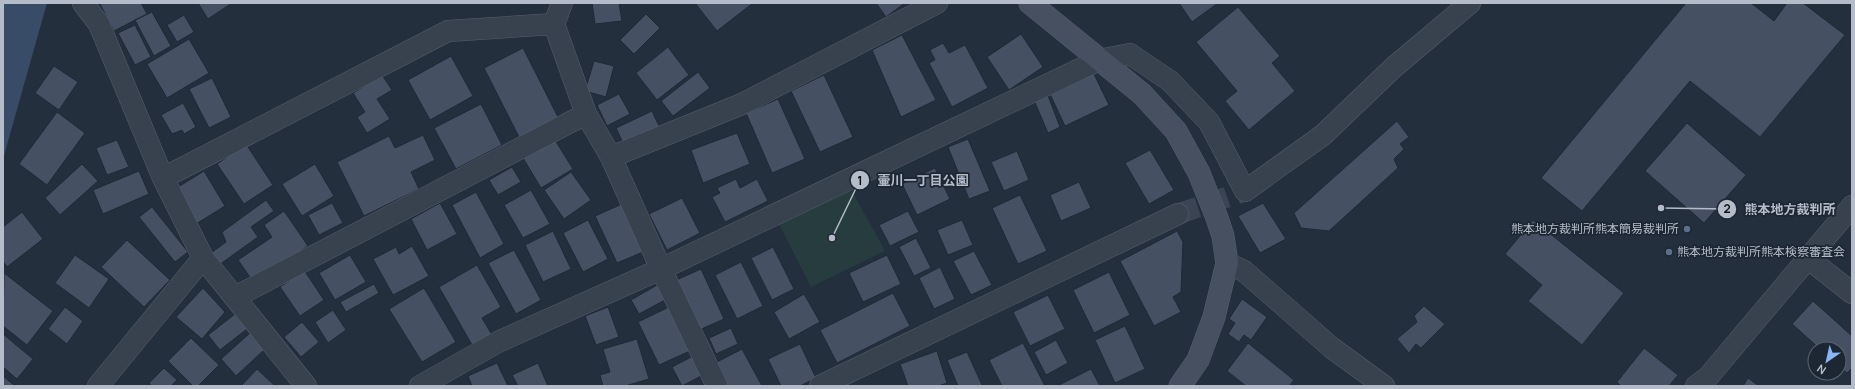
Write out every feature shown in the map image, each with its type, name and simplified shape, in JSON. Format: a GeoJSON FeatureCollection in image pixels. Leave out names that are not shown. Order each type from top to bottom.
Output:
{"type":"FeatureCollection","features":[{"type":"Feature","properties":{"kind":"street"},"geometry":{"type":"LineString","coordinates":[[83,3],[99,24],[164,178],[203,258],[306,386]]}},
{"type":"Feature","properties":{"kind":"street"},"geometry":{"type":"LineString","coordinates":[[562,3],[554,24],[586,114],[611,157],[661,269],[717,386]]}},
{"type":"Feature","properties":{"kind":"street"},"geometry":{"type":"LineString","coordinates":[[611,157],[742,104],[937,3]]}},
{"type":"Feature","properties":{"kind":"street"},"geometry":{"type":"LineString","coordinates":[[1030,3],[1142,94],[1176,131],[1199,173],[1217,218],[1223,236],[1227,263],[1214,317],[1198,360],[1180,386]]}},
{"type":"Feature","properties":{"kind":"street"},"geometry":{"type":"LineString","coordinates":[[420,386],[498,342],[661,269],[1099,60],[1130,54],[1170,81],[1209,122],[1245,192],[1323,135],[1394,67],[1470,3]]}},
{"type":"Feature","properties":{"kind":"street"},"geometry":{"type":"LineString","coordinates":[[164,178],[448,31],[554,24]]}},
{"type":"Feature","properties":{"kind":"street"},"geometry":{"type":"LineString","coordinates":[[235,298],[586,114]]}},
{"type":"Feature","properties":{"kind":"street"},"geometry":{"type":"LineString","coordinates":[[1696,386],[1708,377],[1852,206]]}},
{"type":"Feature","properties":{"kind":"street"},"geometry":{"type":"LineString","coordinates":[[820,386],[1178,214]]}},
{"type":"Feature","properties":{"kind":"street"},"geometry":{"type":"LineString","coordinates":[[98,386],[203,258]]}},
{"type":"Feature","properties":{"kind":"street"},"geometry":{"type":"LineString","coordinates":[[1809,258],[1852,293]]}},
{"type":"Feature","properties":{"kind":"street"},"geometry":{"type":"LineString","coordinates":[[1227,263],[1244,271],[1332,348],[1384,386]]}},
{"type":"Feature","properties":{"kind":"green space"},"geometry":{"type":"Polygon","coordinates":[[[851,189],[885,251],[811,287],[779,224],[851,189]]]}},
{"type":"Feature","properties":{"kind":"water"},"geometry":{"type":"Polygon","coordinates":[[[3,3],[47,3],[3,159],[3,3]]]}},
{"type":"Feature","properties":{"kind":"building"},"geometry":{"type":"Polygon","coordinates":[[[141,3],[147,14],[114,31],[100,4],[141,3]]]}},
{"type":"Feature","properties":{"kind":"building"},"geometry":{"type":"Polygon","coordinates":[[[198,3],[232,3],[208,19],[198,3]]]}},
{"type":"Feature","properties":{"kind":"building"},"geometry":{"type":"Polygon","coordinates":[[[592,3],[619,3],[622,21],[595,24],[592,3]]]}},
{"type":"Feature","properties":{"kind":"building"},"geometry":{"type":"Polygon","coordinates":[[[695,3],[753,3],[717,31],[695,3]]]}},
{"type":"Feature","properties":{"kind":"building"},"geometry":{"type":"Polygon","coordinates":[[[876,3],[905,3],[886,17],[876,3]]]}},
{"type":"Feature","properties":{"kind":"building"},"geometry":{"type":"Polygon","coordinates":[[[1179,3],[1218,3],[1192,22],[1179,3]]]}},
{"type":"Feature","properties":{"kind":"building"},"geometry":{"type":"Polygon","coordinates":[[[1686,3],[1751,3],[1774,21],[1787,3],[1803,3],[1845,35],[1760,137],[1690,81],[1582,211],[1541,178],[1686,3]]]}},
{"type":"Feature","properties":{"kind":"building"},"geometry":{"type":"Polygon","coordinates":[[[1238,7],[1280,56],[1272,63],[1295,91],[1249,130],[1225,101],[1237,91],[1196,42],[1238,7]]]}},
{"type":"Feature","properties":{"kind":"building"},"geometry":{"type":"Polygon","coordinates":[[[152,12],[171,46],[154,56],[135,20],[152,12]]]}},
{"type":"Feature","properties":{"kind":"building"},"geometry":{"type":"Polygon","coordinates":[[[646,14],[660,28],[634,54],[620,40],[646,14]]]}},
{"type":"Feature","properties":{"kind":"building"},"geometry":{"type":"Polygon","coordinates":[[[184,15],[194,32],[177,42],[167,25],[184,15]]]}},
{"type":"Feature","properties":{"kind":"building"},"geometry":{"type":"Polygon","coordinates":[[[135,25],[151,57],[135,65],[118,33],[135,25]]]}},
{"type":"Feature","properties":{"kind":"building"},"geometry":{"type":"Polygon","coordinates":[[[1021,34],[1043,67],[1009,90],[987,57],[1021,34]]]}},
{"type":"Feature","properties":{"kind":"building"},"geometry":{"type":"Polygon","coordinates":[[[902,35],[936,100],[901,117],[872,50],[902,35]]]}},
{"type":"Feature","properties":{"kind":"building"},"geometry":{"type":"Polygon","coordinates":[[[189,39],[209,73],[167,98],[147,64],[189,39]]]}},
{"type":"Feature","properties":{"kind":"building"},"geometry":{"type":"Polygon","coordinates":[[[943,43],[949,53],[965,45],[988,88],[952,107],[929,63],[935,60],[930,50],[943,43]]]}},
{"type":"Feature","properties":{"kind":"building"},"geometry":{"type":"Polygon","coordinates":[[[668,47],[689,75],[657,100],[636,73],[668,47]]]}},
{"type":"Feature","properties":{"kind":"building"},"geometry":{"type":"Polygon","coordinates":[[[523,48],[559,119],[520,139],[484,68],[523,48]]]}},
{"type":"Feature","properties":{"kind":"building"},"geometry":{"type":"Polygon","coordinates":[[[451,56],[473,96],[430,120],[408,80],[451,56]]]}},
{"type":"Feature","properties":{"kind":"building"},"geometry":{"type":"Polygon","coordinates":[[[594,61],[614,66],[606,97],[585,91],[594,61]]]}},
{"type":"Feature","properties":{"kind":"building"},"geometry":{"type":"Polygon","coordinates":[[[54,66],[78,82],[59,110],[35,93],[54,66]]]}},
{"type":"Feature","properties":{"kind":"building"},"geometry":{"type":"Polygon","coordinates":[[[698,72],[710,88],[673,116],[661,101],[698,72]]]}},
{"type":"Feature","properties":{"kind":"building"},"geometry":{"type":"Polygon","coordinates":[[[1093,72],[1109,105],[1065,126],[1049,92],[1093,72]]]}},
{"type":"Feature","properties":{"kind":"building"},"geometry":{"type":"Polygon","coordinates":[[[382,75],[392,90],[377,99],[390,119],[367,133],[357,117],[365,112],[353,93],[382,75]]]}},
{"type":"Feature","properties":{"kind":"building"},"geometry":{"type":"Polygon","coordinates":[[[824,75],[853,137],[820,152],[791,91],[824,75]]]}},
{"type":"Feature","properties":{"kind":"building"},"geometry":{"type":"Polygon","coordinates":[[[212,78],[231,117],[209,128],[189,89],[212,78]]]}},
{"type":"Feature","properties":{"kind":"building"},"geometry":{"type":"Polygon","coordinates":[[[1047,93],[1060,127],[1048,133],[1033,98],[1047,93]]]}},
{"type":"Feature","properties":{"kind":"building"},"geometry":{"type":"Polygon","coordinates":[[[619,94],[630,114],[607,126],[597,105],[619,94]]]}},
{"type":"Feature","properties":{"kind":"building"},"geometry":{"type":"Polygon","coordinates":[[[778,99],[805,159],[772,173],[746,113],[778,99]]]}},
{"type":"Feature","properties":{"kind":"building"},"geometry":{"type":"Polygon","coordinates":[[[183,103],[196,127],[184,134],[182,130],[172,134],[161,115],[183,103]]]}},
{"type":"Feature","properties":{"kind":"building"},"geometry":{"type":"Polygon","coordinates":[[[481,104],[502,145],[456,169],[434,128],[481,104]]]}},
{"type":"Feature","properties":{"kind":"building"},"geometry":{"type":"Polygon","coordinates":[[[652,111],[660,128],[624,145],[616,128],[652,111]]]}},
{"type":"Feature","properties":{"kind":"building"},"geometry":{"type":"Polygon","coordinates":[[[57,112],[85,133],[47,185],[19,164],[57,112]]]}},
{"type":"Feature","properties":{"kind":"building"},"geometry":{"type":"Polygon","coordinates":[[[1397,121],[1409,137],[1400,144],[1404,149],[1394,159],[1398,168],[1329,231],[1301,228],[1294,213],[1397,121]]]}},
{"type":"Feature","properties":{"kind":"building"},"geometry":{"type":"Polygon","coordinates":[[[1687,123],[1746,175],[1704,223],[1645,171],[1687,123]]]}},
{"type":"Feature","properties":{"kind":"building"},"geometry":{"type":"Polygon","coordinates":[[[737,133],[750,164],[703,183],[691,150],[737,133]]]}},
{"type":"Feature","properties":{"kind":"building"},"geometry":{"type":"Polygon","coordinates":[[[423,135],[435,160],[411,172],[419,189],[364,216],[337,162],[389,136],[395,148],[423,135]]]}},
{"type":"Feature","properties":{"kind":"building"},"geometry":{"type":"Polygon","coordinates":[[[968,139],[990,191],[969,199],[948,147],[968,139]]]}},
{"type":"Feature","properties":{"kind":"building"},"geometry":{"type":"Polygon","coordinates":[[[117,140],[129,167],[107,175],[96,148],[117,140]]]}},
{"type":"Feature","properties":{"kind":"building"},"geometry":{"type":"Polygon","coordinates":[[[555,140],[573,169],[541,188],[523,158],[555,140]]]}},
{"type":"Feature","properties":{"kind":"building"},"geometry":{"type":"Polygon","coordinates":[[[246,144],[273,185],[244,204],[217,164],[246,144]]]}},
{"type":"Feature","properties":{"kind":"building"},"geometry":{"type":"Polygon","coordinates":[[[1150,150],[1174,190],[1149,204],[1125,163],[1150,150]]]}},
{"type":"Feature","properties":{"kind":"building"},"geometry":{"type":"Polygon","coordinates":[[[1017,151],[1029,180],[1004,191],[991,162],[1017,151]]]}},
{"type":"Feature","properties":{"kind":"building"},"geometry":{"type":"Polygon","coordinates":[[[82,164],[98,181],[60,215],[45,198],[82,164]]]}},
{"type":"Feature","properties":{"kind":"building"},"geometry":{"type":"Polygon","coordinates":[[[315,164],[334,196],[302,216],[282,184],[315,164]]]}},
{"type":"Feature","properties":{"kind":"building"},"geometry":{"type":"Polygon","coordinates":[[[512,167],[521,182],[498,195],[489,180],[512,167]]]}},
{"type":"Feature","properties":{"kind":"building"},"geometry":{"type":"Polygon","coordinates":[[[935,168],[950,199],[917,215],[902,184],[935,168]]]}},
{"type":"Feature","properties":{"kind":"building"},"geometry":{"type":"Polygon","coordinates":[[[139,171],[149,194],[103,214],[93,190],[139,171]]]}},
{"type":"Feature","properties":{"kind":"building"},"geometry":{"type":"Polygon","coordinates":[[[204,171],[225,206],[196,224],[175,189],[204,171]]]}},
{"type":"Feature","properties":{"kind":"building"},"geometry":{"type":"Polygon","coordinates":[[[571,172],[591,200],[564,219],[544,190],[571,172]]]}},
{"type":"Feature","properties":{"kind":"building"},"geometry":{"type":"Polygon","coordinates":[[[736,179],[740,188],[757,179],[768,201],[725,222],[712,197],[720,193],[717,188],[736,179]]]}},
{"type":"Feature","properties":{"kind":"building"},"geometry":{"type":"Polygon","coordinates":[[[1079,182],[1091,208],[1061,221],[1050,195],[1079,182]]]}},
{"type":"Feature","properties":{"kind":"building"},"geometry":{"type":"Polygon","coordinates":[[[531,190],[550,224],[523,238],[504,205],[531,190]]]}},
{"type":"Feature","properties":{"kind":"building"},"geometry":{"type":"Polygon","coordinates":[[[476,192],[504,244],[480,258],[452,205],[476,192]]]}},
{"type":"Feature","properties":{"kind":"building"},"geometry":{"type":"Polygon","coordinates":[[[1020,195],[1047,251],[1018,264],[992,208],[1020,195]]]}},
{"type":"Feature","properties":{"kind":"building"},"geometry":{"type":"Polygon","coordinates":[[[682,198],[700,233],[667,250],[649,214],[682,198]]]}},
{"type":"Feature","properties":{"kind":"building"},"geometry":{"type":"Polygon","coordinates":[[[266,200],[274,211],[251,227],[258,237],[219,265],[211,253],[226,242],[222,232],[266,200]]]}},
{"type":"Feature","properties":{"kind":"building"},"geometry":{"type":"Polygon","coordinates":[[[332,203],[343,223],[319,235],[308,215],[332,203]]]}},
{"type":"Feature","properties":{"kind":"building"},"geometry":{"type":"Polygon","coordinates":[[[440,203],[457,234],[427,250],[411,219],[440,203]]]}},
{"type":"Feature","properties":{"kind":"building"},"geometry":{"type":"Polygon","coordinates":[[[1263,203],[1286,239],[1260,253],[1238,216],[1263,203]]]}},
{"type":"Feature","properties":{"kind":"building"},"geometry":{"type":"Polygon","coordinates":[[[622,204],[643,252],[617,263],[595,216],[622,204]]]}},
{"type":"Feature","properties":{"kind":"building"},"geometry":{"type":"Polygon","coordinates":[[[152,207],[188,252],[175,262],[139,217],[152,207]]]}},
{"type":"Feature","properties":{"kind":"building"},"geometry":{"type":"Polygon","coordinates":[[[284,211],[308,246],[254,283],[238,260],[272,237],[264,225],[284,211]]]}},
{"type":"Feature","properties":{"kind":"building"},"geometry":{"type":"Polygon","coordinates":[[[908,211],[919,232],[890,246],[879,225],[908,211]]]}},
{"type":"Feature","properties":{"kind":"building"},"geometry":{"type":"Polygon","coordinates":[[[22,212],[43,239],[7,267],[3,261],[3,227],[22,212]]]}},
{"type":"Feature","properties":{"kind":"building"},"geometry":{"type":"Polygon","coordinates":[[[588,220],[608,259],[583,272],[563,233],[588,220]]]}},
{"type":"Feature","properties":{"kind":"building"},"geometry":{"type":"Polygon","coordinates":[[[962,220],[973,245],[948,255],[937,230],[962,220]]]}},
{"type":"Feature","properties":{"kind":"building"},"geometry":{"type":"Polygon","coordinates":[[[1533,220],[1624,293],[1582,345],[1528,301],[1542,285],[1505,254],[1533,220]]]}},
{"type":"Feature","properties":{"kind":"building"},"geometry":{"type":"Polygon","coordinates":[[[553,231],[571,269],[543,282],[525,245],[553,231]]]}},
{"type":"Feature","properties":{"kind":"building"},"geometry":{"type":"Polygon","coordinates":[[[1177,231],[1183,242],[1181,292],[1173,297],[1181,312],[1154,326],[1120,261],[1177,231]]]}},
{"type":"Feature","properties":{"kind":"building"},"geometry":{"type":"Polygon","coordinates":[[[916,238],[931,268],[914,276],[899,247],[916,238]]]}},
{"type":"Feature","properties":{"kind":"building"},"geometry":{"type":"Polygon","coordinates":[[[127,240],[170,280],[144,307],[101,267],[127,240]]]}},
{"type":"Feature","properties":{"kind":"building"},"geometry":{"type":"Polygon","coordinates":[[[412,246],[429,276],[393,295],[373,259],[396,247],[399,254],[412,246]]]}},
{"type":"Feature","properties":{"kind":"building"},"geometry":{"type":"Polygon","coordinates":[[[773,247],[794,289],[772,300],[751,258],[773,247]]]}},
{"type":"Feature","properties":{"kind":"building"},"geometry":{"type":"Polygon","coordinates":[[[514,250],[541,300],[516,314],[488,263],[514,250]]]}},
{"type":"Feature","properties":{"kind":"building"},"geometry":{"type":"Polygon","coordinates":[[[974,251],[992,285],[971,295],[953,261],[974,251]]]}},
{"type":"Feature","properties":{"kind":"building"},"geometry":{"type":"Polygon","coordinates":[[[75,255],[109,279],[89,308],[55,283],[75,255]]]}},
{"type":"Feature","properties":{"kind":"building"},"geometry":{"type":"Polygon","coordinates":[[[350,255],[366,282],[335,300],[319,273],[350,255]]]}},
{"type":"Feature","properties":{"kind":"building"},"geometry":{"type":"Polygon","coordinates":[[[887,255],[901,284],[863,302],[849,273],[887,255]]]}},
{"type":"Feature","properties":{"kind":"building"},"geometry":{"type":"Polygon","coordinates":[[[741,262],[763,306],[737,319],[715,275],[741,262]]]}},
{"type":"Feature","properties":{"kind":"building"},"geometry":{"type":"Polygon","coordinates":[[[477,265],[501,307],[482,318],[492,335],[472,345],[439,287],[477,265]]]}},
{"type":"Feature","properties":{"kind":"building"},"geometry":{"type":"Polygon","coordinates":[[[940,267],[955,299],[934,309],[919,278],[940,267]]]}},
{"type":"Feature","properties":{"kind":"building"},"geometry":{"type":"Polygon","coordinates":[[[701,269],[724,319],[697,331],[674,281],[701,269]]]}},
{"type":"Feature","properties":{"kind":"building"},"geometry":{"type":"Polygon","coordinates":[[[304,270],[324,300],[300,316],[280,287],[304,270]]]}},
{"type":"Feature","properties":{"kind":"building"},"geometry":{"type":"Polygon","coordinates":[[[1109,272],[1130,315],[1094,333],[1073,290],[1109,272]]]}},
{"type":"Feature","properties":{"kind":"building"},"geometry":{"type":"Polygon","coordinates":[[[4,273],[53,311],[27,345],[3,326],[4,273]]]}},
{"type":"Feature","properties":{"kind":"building"},"geometry":{"type":"Polygon","coordinates":[[[374,284],[379,293],[346,312],[340,302],[374,284]]]}},
{"type":"Feature","properties":{"kind":"building"},"geometry":{"type":"Polygon","coordinates":[[[657,285],[665,300],[639,314],[631,300],[657,285]]]}},
{"type":"Feature","properties":{"kind":"building"},"geometry":{"type":"Polygon","coordinates":[[[203,288],[225,312],[202,339],[176,317],[203,288]]]}},
{"type":"Feature","properties":{"kind":"building"},"geometry":{"type":"Polygon","coordinates":[[[424,288],[456,342],[422,362],[389,309],[424,288]]]}},
{"type":"Feature","properties":{"kind":"building"},"geometry":{"type":"Polygon","coordinates":[[[893,293],[910,326],[837,363],[820,330],[893,293]]]}},
{"type":"Feature","properties":{"kind":"building"},"geometry":{"type":"Polygon","coordinates":[[[804,294],[820,322],[789,339],[774,312],[804,294]]]}},
{"type":"Feature","properties":{"kind":"building"},"geometry":{"type":"Polygon","coordinates":[[[1048,295],[1065,329],[1030,346],[1013,312],[1048,295]]]}},
{"type":"Feature","properties":{"kind":"building"},"geometry":{"type":"Polygon","coordinates":[[[1242,299],[1267,317],[1251,340],[1244,335],[1239,342],[1228,334],[1235,323],[1229,319],[1242,299]]]}},
{"type":"Feature","properties":{"kind":"building"},"geometry":{"type":"Polygon","coordinates":[[[1813,301],[1852,336],[1852,368],[1847,373],[1847,341],[1811,341],[1792,324],[1813,301]]]}},
{"type":"Feature","properties":{"kind":"building"},"geometry":{"type":"Polygon","coordinates":[[[1424,306],[1445,324],[1421,348],[1416,344],[1409,353],[1397,339],[1417,322],[1414,316],[1424,306]]]}},
{"type":"Feature","properties":{"kind":"building"},"geometry":{"type":"Polygon","coordinates":[[[65,307],[83,321],[67,344],[48,329],[65,307]]]}},
{"type":"Feature","properties":{"kind":"building"},"geometry":{"type":"Polygon","coordinates":[[[608,307],[619,337],[596,345],[585,316],[608,307]]]}},
{"type":"Feature","properties":{"kind":"building"},"geometry":{"type":"Polygon","coordinates":[[[669,307],[690,351],[659,365],[638,322],[669,307]]]}},
{"type":"Feature","properties":{"kind":"building"},"geometry":{"type":"Polygon","coordinates":[[[333,310],[346,330],[328,343],[315,322],[333,310]]]}},
{"type":"Feature","properties":{"kind":"building"},"geometry":{"type":"Polygon","coordinates":[[[235,314],[247,329],[220,350],[208,335],[235,314]]]}},
{"type":"Feature","properties":{"kind":"building"},"geometry":{"type":"Polygon","coordinates":[[[302,322],[319,342],[301,357],[284,337],[302,322]]]}},
{"type":"Feature","properties":{"kind":"building"},"geometry":{"type":"Polygon","coordinates":[[[1125,326],[1145,369],[1115,383],[1095,340],[1125,326]]]}},
{"type":"Feature","properties":{"kind":"building"},"geometry":{"type":"Polygon","coordinates":[[[731,328],[738,344],[716,354],[709,338],[731,328]]]}},
{"type":"Feature","properties":{"kind":"building"},"geometry":{"type":"Polygon","coordinates":[[[250,333],[264,350],[236,376],[221,359],[250,333]]]}},
{"type":"Feature","properties":{"kind":"building"},"geometry":{"type":"Polygon","coordinates":[[[3,334],[33,359],[17,379],[3,367],[3,334]]]}},
{"type":"Feature","properties":{"kind":"building"},"geometry":{"type":"Polygon","coordinates":[[[191,338],[219,365],[198,386],[193,386],[168,361],[191,338]]]}},
{"type":"Feature","properties":{"kind":"building"},"geometry":{"type":"Polygon","coordinates":[[[637,339],[649,379],[625,386],[603,386],[600,375],[610,372],[603,349],[637,339]]]}},
{"type":"Feature","properties":{"kind":"building"},"geometry":{"type":"Polygon","coordinates":[[[1056,340],[1068,363],[1046,375],[1034,352],[1056,340]]]}},
{"type":"Feature","properties":{"kind":"building"},"geometry":{"type":"Polygon","coordinates":[[[1023,343],[1045,386],[1002,386],[989,360],[1023,343]]]}},
{"type":"Feature","properties":{"kind":"building"},"geometry":{"type":"Polygon","coordinates":[[[1248,343],[1294,380],[1289,386],[1246,386],[1227,371],[1248,343]]]}},
{"type":"Feature","properties":{"kind":"building"},"geometry":{"type":"Polygon","coordinates":[[[800,344],[816,378],[800,386],[781,386],[768,359],[800,344]]]}},
{"type":"Feature","properties":{"kind":"building"},"geometry":{"type":"Polygon","coordinates":[[[1644,348],[1678,375],[1669,386],[1621,386],[1617,382],[1644,348]]]}},
{"type":"Feature","properties":{"kind":"building"},"geometry":{"type":"Polygon","coordinates":[[[742,349],[762,386],[725,386],[713,364],[742,349]]]}},
{"type":"Feature","properties":{"kind":"building"},"geometry":{"type":"Polygon","coordinates":[[[937,351],[947,383],[938,386],[908,386],[900,364],[937,351]]]}},
{"type":"Feature","properties":{"kind":"building"},"geometry":{"type":"Polygon","coordinates":[[[967,352],[982,385],[958,386],[947,360],[967,352]]]}},
{"type":"Feature","properties":{"kind":"building"},"geometry":{"type":"Polygon","coordinates":[[[693,356],[703,375],[682,386],[672,367],[693,356]]]}},
{"type":"Feature","properties":{"kind":"building"},"geometry":{"type":"Polygon","coordinates":[[[497,363],[508,386],[472,386],[468,376],[497,363]]]}},
{"type":"Feature","properties":{"kind":"building"},"geometry":{"type":"Polygon","coordinates":[[[538,363],[548,386],[518,386],[512,375],[538,363]]]}},
{"type":"Feature","properties":{"kind":"building"},"geometry":{"type":"Polygon","coordinates":[[[164,368],[177,380],[171,386],[152,386],[149,383],[164,368]]]}},
{"type":"Feature","properties":{"kind":"building"},"geometry":{"type":"Polygon","coordinates":[[[257,369],[275,386],[241,386],[257,369]]]}},
{"type":"Feature","properties":{"kind":"building"},"geometry":{"type":"Polygon","coordinates":[[[1091,369],[1100,386],[1057,386],[1091,369]]]}},
{"type":"Feature","properties":{"kind":"building"},"geometry":{"type":"Polygon","coordinates":[[[3,376],[15,386],[3,386],[3,376]]]}},
{"type":"Feature","properties":{"kind":"building"},"geometry":{"type":"Polygon","coordinates":[[[1748,378],[1759,386],[1743,386],[1748,378]]]}},
{"type":"Feature","properties":{"kind":"tunnel"},"geometry":{"type":"LineString","coordinates":[[1178,214],[1245,191]]}},
{"type":"Feature","properties":{"kind":"place","name":"熊本地方裁判所"},"geometry":{"type":"Point","coordinates":[1661,208]}},
{"type":"Feature","properties":{"kind":"place","name":"熊本地方裁判所熊本簡易裁判所"},"geometry":{"type":"Point","coordinates":[1687,229]}},
{"type":"Feature","properties":{"kind":"place","name":"壷川一丁目公園"},"geometry":{"type":"Point","coordinates":[832,238]}},
{"type":"Feature","properties":{"kind":"place","name":"熊本地方裁判所熊本検察審査会"},"geometry":{"type":"Point","coordinates":[1669,252]}}]}
